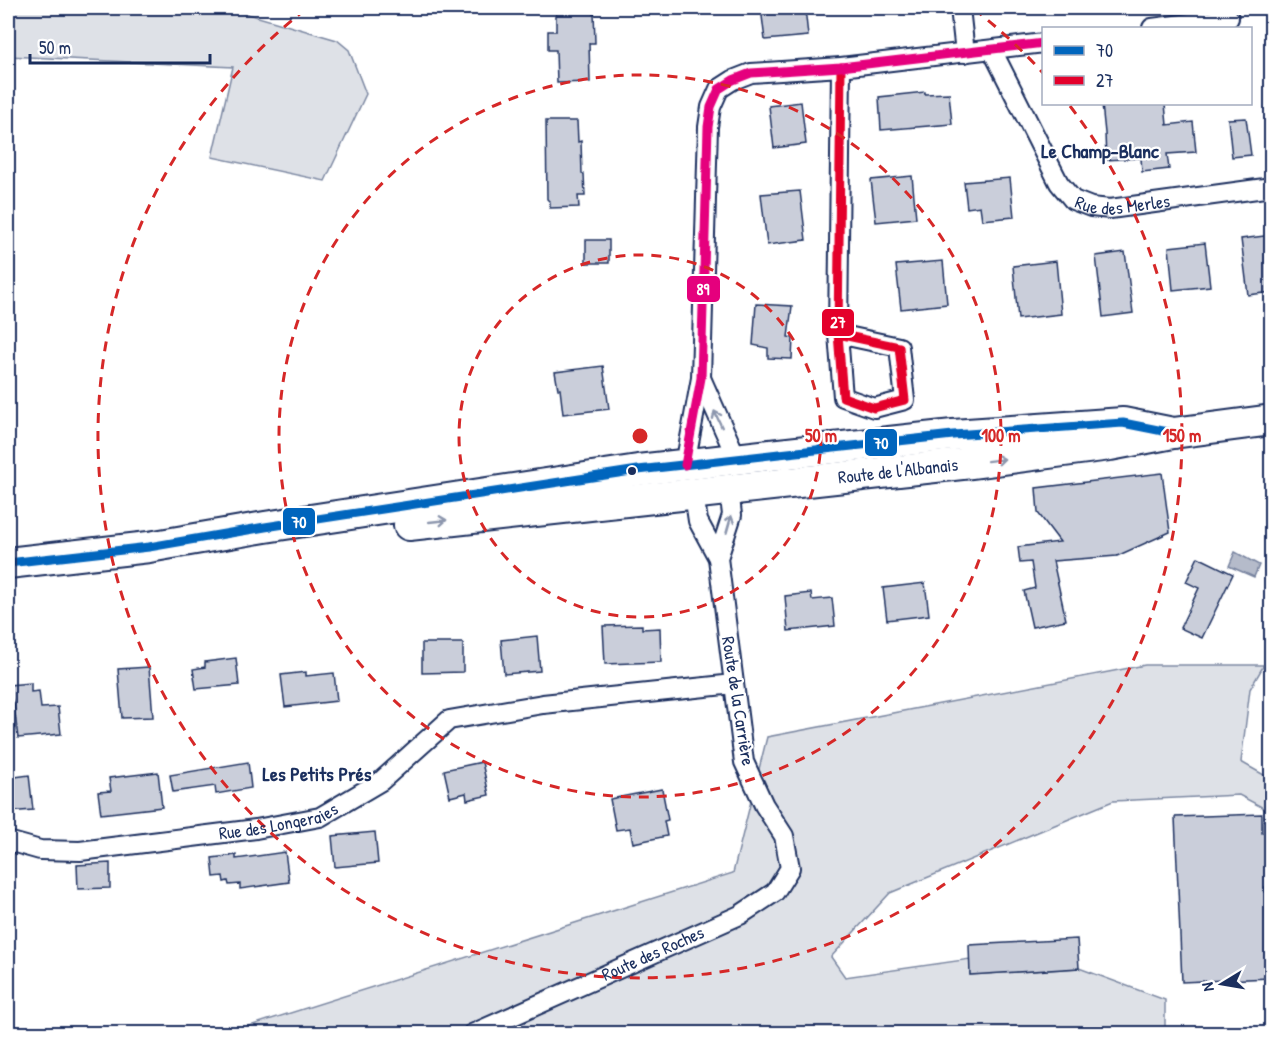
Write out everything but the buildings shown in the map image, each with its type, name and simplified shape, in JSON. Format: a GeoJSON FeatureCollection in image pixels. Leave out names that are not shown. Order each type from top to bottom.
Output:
{"type":"FeatureCollection","features":[{"type":"Feature","properties":{"kind":"main road","name":"Route de l'Albanais"},"geometry":{"type":"LineString","coordinates":[[8,563],[149,547],[626,472],[705,478],[1002,459],[1110,445],[1173,432],[1272,420]]}},
{"type":"Feature","properties":{"kind":"main road","name":"Route de l'Albanais"},"geometry":{"type":"LineString","coordinates":[[705,478],[737,459],[953,435],[1124,423],[1173,432]]}},
{"type":"Feature","properties":{"kind":"main road"},"geometry":{"type":"LineString","coordinates":[[149,547],[279,539],[561,508],[705,478]]}},
{"type":"Feature","properties":{"kind":"street"},"geometry":{"type":"LineString","coordinates":[[960,8],[965,53]]}},
{"type":"Feature","properties":{"kind":"street"},"geometry":{"type":"LineString","coordinates":[[1160,27],[1229,18]]}},
{"type":"Feature","properties":{"kind":"street"},"geometry":{"type":"LineString","coordinates":[[864,445],[826,460],[705,478],[700,378],[708,127],[711,107],[719,89],[751,73],[841,67],[1042,43]]}},
{"type":"Feature","properties":{"kind":"street","name":"Rue des Merles"},"geometry":{"type":"LineString","coordinates":[[992,50],[1059,183],[1073,200],[1091,207],[1110,209],[1272,187]]}},
{"type":"Feature","properties":{"kind":"street"},"geometry":{"type":"LineString","coordinates":[[838,334],[899,347],[905,400],[874,408],[843,397],[838,334],[841,67]]}},
{"type":"Feature","properties":{"kind":"street"},"geometry":{"type":"LineString","coordinates":[[700,378],[737,459]]}},
{"type":"Feature","properties":{"kind":"street","name":"Route de la Carrière"},"geometry":{"type":"LineString","coordinates":[[705,478],[698,521],[718,558],[744,762],[764,805],[784,836]]}},
{"type":"Feature","properties":{"kind":"street","name":"Route de la Carrière"},"geometry":{"type":"LineString","coordinates":[[705,478],[732,515],[718,558]]}},
{"type":"Feature","properties":{"kind":"street","name":"Rue des Longeraies"},"geometry":{"type":"LineString","coordinates":[[8,842],[40,850],[80,851],[256,829],[320,817],[381,781],[449,720],[543,705],[734,684]]}},
{"type":"Feature","properties":{"kind":"street","name":"Route des Roches"},"geometry":{"type":"LineString","coordinates":[[472,1034],[740,915],[775,892],[790,868],[784,836]]}},
{"type":"Feature","properties":{"kind":"shaded area"},"geometry":{"type":"Polygon","coordinates":[[[8,8],[227,8],[337,40],[349,50],[366,94],[325,181],[212,157],[233,67],[8,56],[8,8]]]}},
{"type":"Feature","properties":{"kind":"shaded area"},"geometry":{"type":"Polygon","coordinates":[[[1145,665],[1264,665],[1250,689],[1241,762],[1271,779],[1271,812],[1239,795],[1113,801],[890,893],[831,957],[845,977],[970,959],[970,975],[1079,968],[1165,1000],[1165,1033],[224,1034],[733,873],[767,737],[1145,665]]]}},
{"type":"Feature","properties":{"kind":"water"},"geometry":{"type":"Polygon","coordinates":[[[1235,552],[1259,565],[1254,577],[1229,566],[1235,552]]]}},
{"type":"Feature","properties":{"kind":"transit line","name":"89"},"geometry":{"type":"LineString","coordinates":[[685,465],[701,378],[708,127],[711,107],[719,89],[751,73],[841,67],[1042,43]]}},
{"type":"Feature","properties":{"kind":"transit line","name":"27"},"geometry":{"type":"LineString","coordinates":[[838,334],[899,347],[905,400],[874,408],[843,397],[838,334],[841,67]]}},
{"type":"Feature","properties":{"kind":"transit line","name":"70"},"geometry":{"type":"LineString","coordinates":[[8,563],[149,547],[638,470],[779,454],[953,435],[1123,423],[1173,433]]}},
{"type":"Feature","properties":{"kind":"district","name":"Le Champ-Blanc"},"geometry":{"type":"Point","coordinates":[1100,151]}},
{"type":"Feature","properties":{"kind":"district","name":"Les Petits Prés"},"geometry":{"type":"Point","coordinates":[317,774]}}]}
